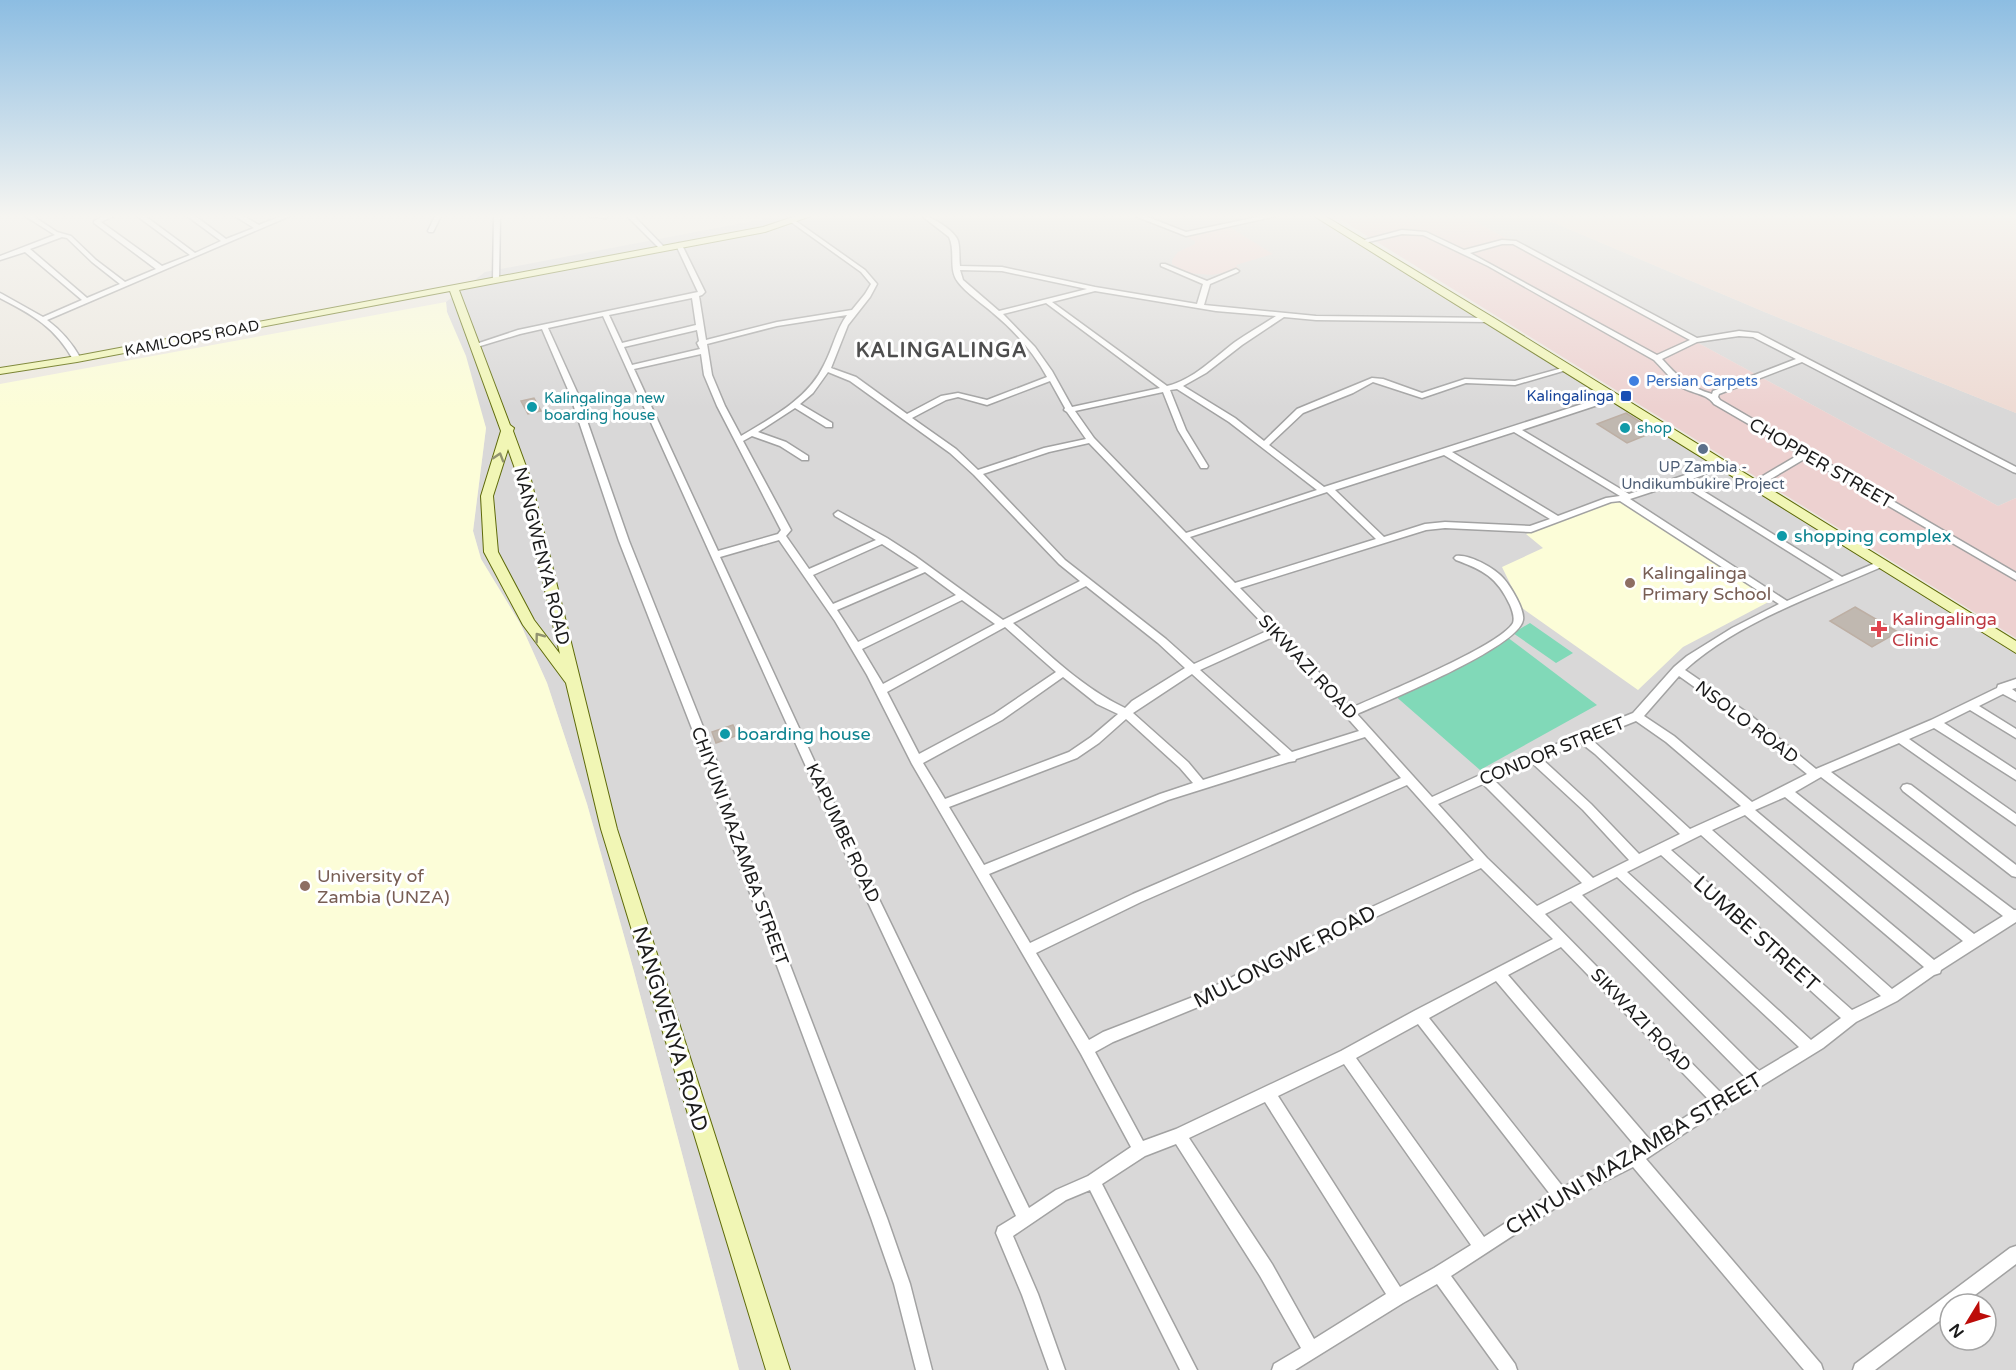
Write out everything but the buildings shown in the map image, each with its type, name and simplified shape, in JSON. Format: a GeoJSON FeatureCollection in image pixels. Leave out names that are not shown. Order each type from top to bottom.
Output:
{"type":"FeatureCollection","features":[{"type":"Feature","properties":{"kind":"main road","name":"KAMLOOPS ROAD"},"geometry":{"type":"LineString","coordinates":[[0,371],[77,359],[496,280]]}},
{"type":"Feature","properties":{"kind":"main road"},"geometry":{"type":"LineString","coordinates":[[464,309],[465,301],[478,290],[498,280]]}},
{"type":"Feature","properties":{"kind":"main road"},"geometry":{"type":"LineString","coordinates":[[1423,280],[2016,648]]}},
{"type":"Feature","properties":{"kind":"main road","name":"NANGWENYA ROAD"},"geometry":{"type":"LineString","coordinates":[[454,288],[464,309],[525,480],[609,829],[778,1370]]}},
{"type":"Feature","properties":{"kind":"main road"},"geometry":{"type":"LineString","coordinates":[[414,295],[441,296],[459,303],[464,309]]}},
{"type":"Feature","properties":{"kind":"main road","name":"NANGWENYA ROAD"},"geometry":{"type":"LineString","coordinates":[[508,428],[487,496],[491,552],[528,622],[574,684]]}},
{"type":"Feature","properties":{"kind":"street"},"geometry":{"type":"LineString","coordinates":[[62,280],[87,301]]}},
{"type":"Feature","properties":{"kind":"street"},"geometry":{"type":"LineString","coordinates":[[118,280],[125,285]]}},
{"type":"Feature","properties":{"kind":"street"},"geometry":{"type":"LineString","coordinates":[[43,319],[136,280]]}},
{"type":"Feature","properties":{"kind":"street"},"geometry":{"type":"LineString","coordinates":[[477,345],[544,326],[694,296],[702,292],[696,280]]}},
{"type":"Feature","properties":{"kind":"street"},"geometry":{"type":"LineString","coordinates":[[739,440],[796,405],[812,389],[827,369],[845,324],[871,291],[874,284],[872,280]]}},
{"type":"Feature","properties":{"kind":"street","name":"SIKWAZI ROAD"},"geometry":{"type":"LineString","coordinates":[[960,280],[964,286],[998,313],[1032,349],[1068,410],[1091,440],[1276,631],[1483,862],[1563,940],[1721,1103]]}},
{"type":"Feature","properties":{"kind":"street"},"geometry":{"type":"LineString","coordinates":[[1050,280],[1095,290],[1200,306],[1283,315],[1316,318],[1490,320]]}},
{"type":"Feature","properties":{"kind":"street"},"geometry":{"type":"LineString","coordinates":[[1199,280],[1207,283],[1214,280]]}},
{"type":"Feature","properties":{"kind":"street"},"geometry":{"type":"LineString","coordinates":[[1516,280],[1657,358],[1696,340],[1708,340],[1738,332],[1746,333],[1804,359],[2016,470]]}},
{"type":"Feature","properties":{"kind":"street"},"geometry":{"type":"LineString","coordinates":[[1585,280],[1696,340]]}},
{"type":"Feature","properties":{"kind":"street"},"geometry":{"type":"LineString","coordinates":[[1200,306],[1207,283]]}},
{"type":"Feature","properties":{"kind":"street"},"geometry":{"type":"LineString","coordinates":[[998,313],[1095,290]]}},
{"type":"Feature","properties":{"kind":"street"},"geometry":{"type":"LineString","coordinates":[[0,295],[43,319],[74,350],[77,359]]}},
{"type":"Feature","properties":{"kind":"street"},"geometry":{"type":"LineString","coordinates":[[694,296],[708,375],[721,406],[786,530],[781,536],[716,555]]}},
{"type":"Feature","properties":{"kind":"street"},"geometry":{"type":"LineString","coordinates":[[1047,301],[1166,389],[1182,430],[1204,466]]}},
{"type":"Feature","properties":{"kind":"street"},"geometry":{"type":"LineString","coordinates":[[629,368],[786,322],[854,312]]}},
{"type":"Feature","properties":{"kind":"street","name":"KAPUMBE ROAD"},"geometry":{"type":"LineString","coordinates":[[605,314],[855,862],[1026,1219]]}},
{"type":"Feature","properties":{"kind":"street"},"geometry":{"type":"LineString","coordinates":[[1068,410],[1178,386],[1283,315]]}},
{"type":"Feature","properties":{"kind":"street","name":"CHIYUNI MAZAMBA STREET"},"geometry":{"type":"LineString","coordinates":[[544,326],[573,393],[634,568],[711,762],[738,845],[879,1218],[902,1284],[924,1370]]}},
{"type":"Feature","properties":{"kind":"street"},"geometry":{"type":"LineString","coordinates":[[619,346],[699,327]]}},
{"type":"Feature","properties":{"kind":"street","name":"CHOPPER STREET"},"geometry":{"type":"LineString","coordinates":[[1657,358],[1681,386],[1695,393],[1714,397],[1717,402],[2016,577]]}},
{"type":"Feature","properties":{"kind":"street"},"geometry":{"type":"LineString","coordinates":[[1714,397],[1716,393],[1804,359]]}},
{"type":"Feature","properties":{"kind":"street"},"geometry":{"type":"LineString","coordinates":[[827,369],[853,379],[953,452],[977,473],[1062,562],[1134,617],[1291,758]]}},
{"type":"Feature","properties":{"kind":"street"},"geometry":{"type":"LineString","coordinates":[[1265,444],[1300,411],[1371,380],[1422,396],[1465,381],[1515,383],[1566,369]]}},
{"type":"Feature","properties":{"kind":"street"},"geometry":{"type":"LineString","coordinates":[[907,417],[944,398],[958,395],[987,403],[1051,378]]}},
{"type":"Feature","properties":{"kind":"street"},"geometry":{"type":"LineString","coordinates":[[1178,386],[1265,444],[1325,489],[1381,539]]}},
{"type":"Feature","properties":{"kind":"street"},"geometry":{"type":"LineString","coordinates":[[1185,536],[1613,398]]}},
{"type":"Feature","properties":{"kind":"street"},"geometry":{"type":"LineString","coordinates":[[796,405],[829,424]]}},
{"type":"Feature","properties":{"kind":"street"},"geometry":{"type":"LineString","coordinates":[[1516,430],[1625,498],[1787,605]]}},
{"type":"Feature","properties":{"kind":"street"},"geometry":{"type":"LineString","coordinates":[[752,433],[783,444],[805,458]]}},
{"type":"Feature","properties":{"kind":"street"},"geometry":{"type":"LineString","coordinates":[[977,473],[1047,450],[1091,440]]}},
{"type":"Feature","properties":{"kind":"street"},"geometry":{"type":"LineString","coordinates":[[1444,451],[1558,520]]}},
{"type":"Feature","properties":{"kind":"street"},"geometry":{"type":"LineString","coordinates":[[1754,485],[1807,454]]}},
{"type":"Feature","properties":{"kind":"street"},"geometry":{"type":"LineString","coordinates":[[1234,587],[1381,539],[1436,525],[1522,530],[1558,520],[1609,500],[1625,498],[1680,480],[1718,463]]}},
{"type":"Feature","properties":{"kind":"street"},"geometry":{"type":"LineString","coordinates":[[1680,480],[1842,581]]}},
{"type":"Feature","properties":{"kind":"street"},"geometry":{"type":"LineString","coordinates":[[838,514],[884,540],[926,568],[1004,623],[1101,701],[1126,713],[1184,765],[1202,785]]}},
{"type":"Feature","properties":{"kind":"street"},"geometry":{"type":"LineString","coordinates":[[781,536],[809,573],[857,647],[916,761],[1086,1048],[1140,1150]]}},
{"type":"Feature","properties":{"kind":"street"},"geometry":{"type":"LineString","coordinates":[[809,573],[884,540]]}},
{"type":"Feature","properties":{"kind":"street"},"geometry":{"type":"LineString","coordinates":[[1350,713],[1462,662],[1509,633],[1517,624],[1519,615],[1502,580],[1493,572],[1459,558]]}},
{"type":"Feature","properties":{"kind":"street","name":"CONDOR STREET"},"geometry":{"type":"LineString","coordinates":[[1430,803],[1484,778],[1637,716],[1653,702],[1666,681],[1678,670],[1728,634],[1787,605],[1881,564]]}},
{"type":"Feature","properties":{"kind":"street"},"geometry":{"type":"LineString","coordinates":[[831,609],[926,568]]}},
{"type":"Feature","properties":{"kind":"street"},"geometry":{"type":"LineString","coordinates":[[880,691],[1004,623],[1086,582]]}},
{"type":"Feature","properties":{"kind":"street"},"geometry":{"type":"LineString","coordinates":[[857,647],[964,595]]}},
{"type":"Feature","properties":{"kind":"street"},"geometry":{"type":"LineString","coordinates":[[942,805],[1073,755],[1095,740],[1145,698],[1192,669],[1276,631]]}},
{"type":"Feature","properties":{"kind":"street","name":"NSOLO ROAD"},"geometry":{"type":"LineString","coordinates":[[1678,670],[2014,916]]}},
{"type":"Feature","properties":{"kind":"street"},"geometry":{"type":"LineString","coordinates":[[916,761],[998,717],[1063,672]]}},
{"type":"Feature","properties":{"kind":"street"},"geometry":{"type":"LineString","coordinates":[[1536,913],[1689,835],[1786,791],[1819,773],[1935,723],[2016,682]]}},
{"type":"Feature","properties":{"kind":"street"},"geometry":{"type":"LineString","coordinates":[[2002,688],[2016,697]]}},
{"type":"Feature","properties":{"kind":"street"},"geometry":{"type":"LineString","coordinates":[[1970,705],[2016,734]]}},
{"type":"Feature","properties":{"kind":"street"},"geometry":{"type":"LineString","coordinates":[[1637,716],[1677,746],[1935,969]]}},
{"type":"Feature","properties":{"kind":"street"},"geometry":{"type":"LineString","coordinates":[[1935,723],[2016,776]]}},
{"type":"Feature","properties":{"kind":"street"},"geometry":{"type":"LineString","coordinates":[[982,871],[1164,797],[1368,732]]}},
{"type":"Feature","properties":{"kind":"street"},"geometry":{"type":"LineString","coordinates":[[1582,738],[1689,835]]}},
{"type":"Feature","properties":{"kind":"street"},"geometry":{"type":"LineString","coordinates":[[1900,738],[2016,820]]}},
{"type":"Feature","properties":{"kind":"street"},"geometry":{"type":"LineString","coordinates":[[1534,758],[1587,807],[1638,861]]}},
{"type":"Feature","properties":{"kind":"street"},"geometry":{"type":"LineString","coordinates":[[1484,778],[1591,884]]}},
{"type":"Feature","properties":{"kind":"street"},"geometry":{"type":"LineString","coordinates":[[1029,950],[1147,894],[1409,779]]}},
{"type":"Feature","properties":{"kind":"street"},"geometry":{"type":"LineString","coordinates":[[1907,788],[2016,872]]}},
{"type":"Feature","properties":{"kind":"street"},"geometry":{"type":"LineString","coordinates":[[1786,791],[1973,941]]}},
{"type":"Feature","properties":{"kind":"street"},"geometry":{"type":"LineString","coordinates":[[1703,829],[1892,997]]}},
{"type":"Feature","properties":{"kind":"street","name":"LUMBE STREET"},"geometry":{"type":"LineString","coordinates":[[1662,849],[1851,1018]]}},
{"type":"Feature","properties":{"kind":"street","name":"MULONGWE ROAD"},"geometry":{"type":"LineString","coordinates":[[1086,1048],[1108,1037],[1198,1002],[1365,916],[1483,862]]}},
{"type":"Feature","properties":{"kind":"street"},"geometry":{"type":"LineString","coordinates":[[1618,871],[1809,1047]]}},
{"type":"Feature","properties":{"kind":"street"},"geometry":{"type":"LineString","coordinates":[[1572,894],[1758,1080]]}},
{"type":"Feature","properties":{"kind":"street","name":"CHIYUNI MAZAMBA STREET"},"geometry":{"type":"LineString","coordinates":[[1280,1370],[1397,1297],[1440,1274],[1561,1196],[1642,1154],[1818,1043],[1851,1018],[1892,997],[1973,941],[2014,916]]}},
{"type":"Feature","properties":{"kind":"street"},"geometry":{"type":"LineString","coordinates":[[1057,1370],[1023,1274],[1004,1233],[1062,1195],[1093,1181],[1140,1150],[1179,1135],[1346,1056],[1563,940]]}},
{"type":"Feature","properties":{"kind":"street"},"geometry":{"type":"LineString","coordinates":[[1498,973],[1815,1370]]}},
{"type":"Feature","properties":{"kind":"street"},"geometry":{"type":"LineString","coordinates":[[1419,1015],[1561,1196]]}},
{"type":"Feature","properties":{"kind":"street"},"geometry":{"type":"LineString","coordinates":[[1346,1056],[1481,1246]]}},
{"type":"Feature","properties":{"kind":"street"},"geometry":{"type":"LineString","coordinates":[[1267,1092],[1397,1297]]}},
{"type":"Feature","properties":{"kind":"street"},"geometry":{"type":"LineString","coordinates":[[1179,1135],[1266,1270],[1311,1350]]}},
{"type":"Feature","properties":{"kind":"street"},"geometry":{"type":"LineString","coordinates":[[1093,1181],[1189,1370]]}},
{"type":"Feature","properties":{"kind":"street"},"geometry":{"type":"LineString","coordinates":[[1860,1370],[2016,1254]]}},
{"type":"Feature","properties":{"kind":"street"},"geometry":{"type":"LineString","coordinates":[[1440,1274],[1509,1370]]}},
{"type":"Feature","properties":{"kind":"shaded area"},"geometry":{"type":"Polygon","coordinates":[[[475,280],[1414,280],[2016,649],[2016,1370],[739,1370],[633,968],[587,804],[547,683],[521,625],[481,559],[473,531],[486,428],[447,312],[446,302],[475,280]]]}},
{"type":"Feature","properties":{"kind":"shaded area"},"geometry":{"type":"Polygon","coordinates":[[[1438,280],[1583,280],[1998,506],[2016,498],[2016,638],[1438,280]]]}},
{"type":"Feature","properties":{"kind":"shaded area"},"geometry":{"type":"Polygon","coordinates":[[[1583,280],[1689,280],[2016,413],[2016,498],[1998,506],[1583,280]]]}},
{"type":"Feature","properties":{"kind":"shaded area"},"geometry":{"type":"Polygon","coordinates":[[[1689,280],[2016,280],[2016,413],[1689,280]]]}},
{"type":"Feature","properties":{"kind":"shaded area","name":"University of Zambia (UNZA)"},"geometry":{"type":"Polygon","coordinates":[[[446,302],[447,312],[466,356],[486,428],[473,531],[481,559],[521,625],[547,683],[587,804],[633,968],[739,1370],[0,1370],[0,384],[446,302]]]}},
{"type":"Feature","properties":{"kind":"shaded area","name":"Kalingalinga Primary School"},"geometry":{"type":"Polygon","coordinates":[[[1621,499],[1776,598],[1683,647],[1638,690],[1522,608],[1502,567],[1543,548],[1526,534],[1621,499]]]}},
{"type":"Feature","properties":{"kind":"green space"},"geometry":{"type":"Polygon","coordinates":[[[1530,623],[1573,653],[1556,663],[1513,633],[1530,623]]]}},
{"type":"Feature","properties":{"kind":"green space"},"geometry":{"type":"Polygon","coordinates":[[[1507,637],[1597,705],[1480,770],[1393,694],[1507,637]]]}},
{"type":"Feature","properties":{"kind":"place","name":"Persian Carpets"},"geometry":{"type":"Point","coordinates":[1634,381]}},
{"type":"Feature","properties":{"kind":"place","name":"Kalingalinga"},"geometry":{"type":"Point","coordinates":[1626,396]}},
{"type":"Feature","properties":{"kind":"place","name":"Kalingalinga new boarding house"},"geometry":{"type":"Point","coordinates":[532,407]}},
{"type":"Feature","properties":{"kind":"place","name":"shop"},"geometry":{"type":"Point","coordinates":[1625,428]}},
{"type":"Feature","properties":{"kind":"place","name":"UP Zambia - Undikumbukire Project"},"geometry":{"type":"Point","coordinates":[1703,449]}},
{"type":"Feature","properties":{"kind":"place","name":"shopping complex"},"geometry":{"type":"Point","coordinates":[1782,536]}},
{"type":"Feature","properties":{"kind":"place","name":"Kalingalinga Primary School"},"geometry":{"type":"Point","coordinates":[1630,583]}},
{"type":"Feature","properties":{"kind":"place","name":"Kalingalinga Clinic"},"geometry":{"type":"Point","coordinates":[1879,629]}},
{"type":"Feature","properties":{"kind":"place","name":"boarding house"},"geometry":{"type":"Point","coordinates":[725,734]}},
{"type":"Feature","properties":{"kind":"place","name":"University of Zambia (UNZA)"},"geometry":{"type":"Point","coordinates":[305,886]}},
{"type":"Feature","properties":{"kind":"district","name":"KALINGALINGA"},"geometry":{"type":"Point","coordinates":[942,351]}}]}
